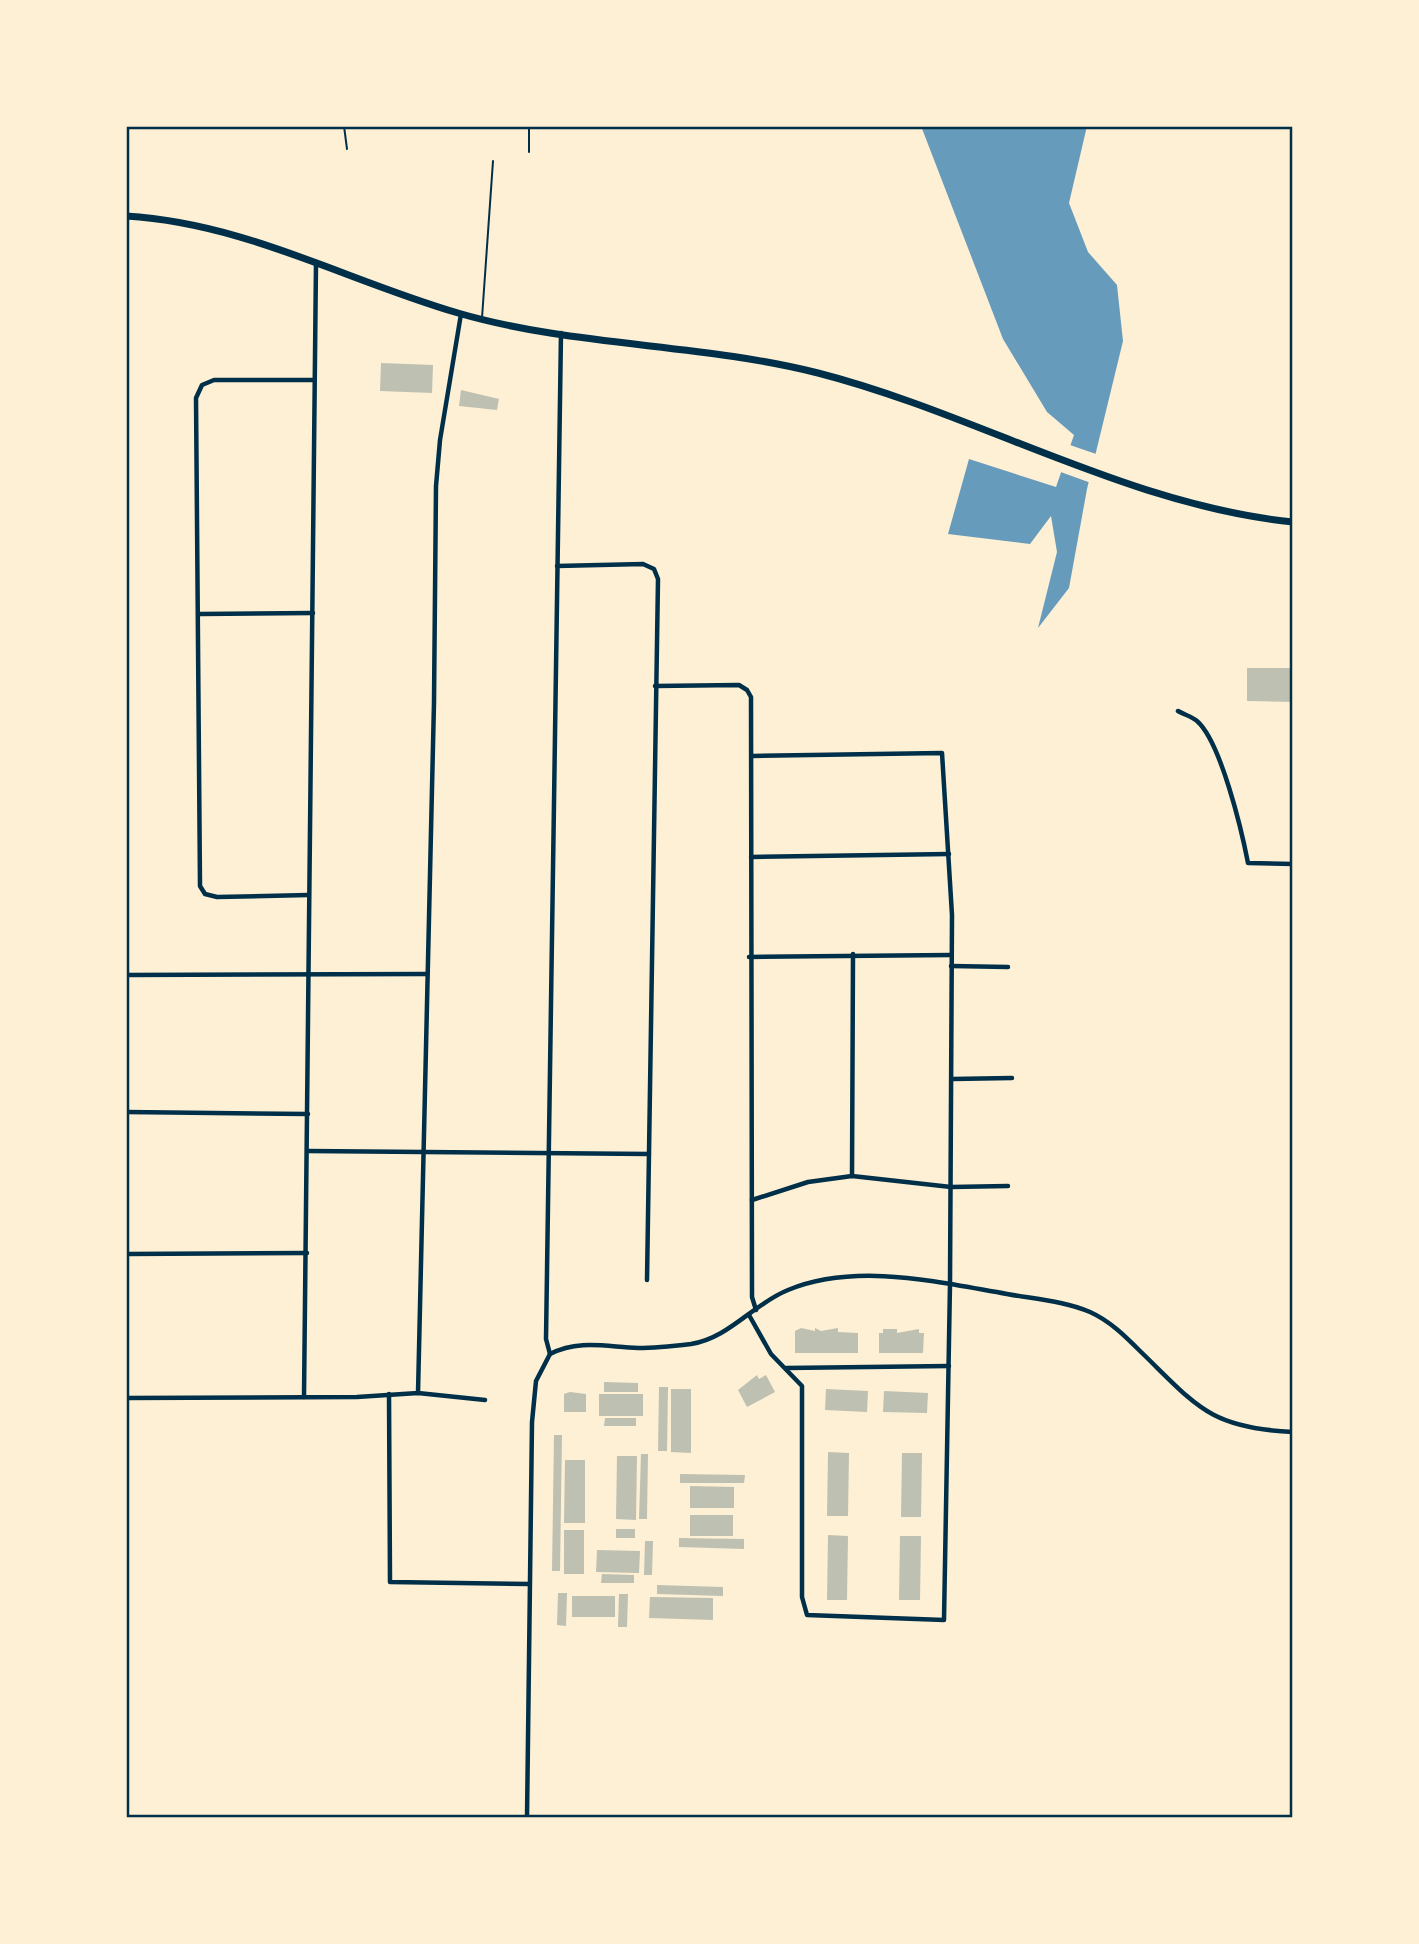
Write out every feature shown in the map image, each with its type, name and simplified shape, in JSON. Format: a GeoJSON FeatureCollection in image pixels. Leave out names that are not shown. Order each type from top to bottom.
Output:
{"type":"FeatureCollection","features":[{"type":"Feature","properties":{"kind":"main road"},"geometry":{"type":"LineString","coordinates":[[126,216],[216,228],[481,319],[783,365],[817,373],[942,414],[1168,498],[1293,522]]}},
{"type":"Feature","properties":{"kind":"street"},"geometry":{"type":"LineString","coordinates":[[304,1396],[316,263]]}},
{"type":"Feature","properties":{"kind":"street"},"geometry":{"type":"LineString","coordinates":[[418,1393],[435,702],[436,486],[440,440],[461,314]]}},
{"type":"Feature","properties":{"kind":"street"},"geometry":{"type":"LineString","coordinates":[[550,1354],[546,1339],[561,333]]}},
{"type":"Feature","properties":{"kind":"street"},"geometry":{"type":"LineString","coordinates":[[308,895],[217,897],[205,894],[200,886],[200,614],[196,398],[202,385],[214,380],[314,380]]}},
{"type":"Feature","properties":{"kind":"street"},"geometry":{"type":"LineString","coordinates":[[556,566],[643,564],[654,569],[659,579],[655,686],[647,1280]]}},
{"type":"Feature","properties":{"kind":"street"},"geometry":{"type":"LineString","coordinates":[[200,614],[313,613]]}},
{"type":"Feature","properties":{"kind":"street"},"geometry":{"type":"LineString","coordinates":[[655,686],[739,685],[747,690],[751,697],[749,957],[752,1297],[756,1310]]}},
{"type":"Feature","properties":{"kind":"street"},"geometry":{"type":"LineString","coordinates":[[1178,711],[1198,721],[1214,750],[1241,823],[1248,863],[1293,864]]}},
{"type":"Feature","properties":{"kind":"street"},"geometry":{"type":"LineString","coordinates":[[749,1315],[771,1354],[802,1386],[802,1597],[807,1615],[943,1620],[952,1079],[949,854],[942,753],[752,756]]}},
{"type":"Feature","properties":{"kind":"street"},"geometry":{"type":"LineString","coordinates":[[751,857],[949,854]]}},
{"type":"Feature","properties":{"kind":"street"},"geometry":{"type":"LineString","coordinates":[[852,1176],[853,954]]}},
{"type":"Feature","properties":{"kind":"street"},"geometry":{"type":"LineString","coordinates":[[749,957],[951,955]]}},
{"type":"Feature","properties":{"kind":"street"},"geometry":{"type":"LineString","coordinates":[[951,965],[1008,967]]}},
{"type":"Feature","properties":{"kind":"street"},"geometry":{"type":"LineString","coordinates":[[126,975],[427,974]]}},
{"type":"Feature","properties":{"kind":"street"},"geometry":{"type":"LineString","coordinates":[[952,1079],[1012,1078]]}},
{"type":"Feature","properties":{"kind":"street"},"geometry":{"type":"LineString","coordinates":[[126,1112],[308,1114]]}},
{"type":"Feature","properties":{"kind":"street"},"geometry":{"type":"LineString","coordinates":[[308,1151],[649,1154]]}},
{"type":"Feature","properties":{"kind":"street"},"geometry":{"type":"LineString","coordinates":[[752,1200],[808,1182],[852,1176],[951,1187],[1008,1186]]}},
{"type":"Feature","properties":{"kind":"street"},"geometry":{"type":"LineString","coordinates":[[126,1254],[307,1253]]}},
{"type":"Feature","properties":{"kind":"street"},"geometry":{"type":"LineString","coordinates":[[527,1818],[529,1584],[536,1381],[550,1354],[561,1348],[594,1343],[637,1348],[709,1339],[785,1291],[826,1278],[873,1276],[950,1284],[1060,1303],[1090,1312],[1117,1328],[1195,1404],[1221,1420],[1254,1430],[1293,1432]]}},
{"type":"Feature","properties":{"kind":"street"},"geometry":{"type":"LineString","coordinates":[[785,1368],[949,1366]]}},
{"type":"Feature","properties":{"kind":"street"},"geometry":{"type":"LineString","coordinates":[[126,1398],[418,1393],[485,1400]]}},
{"type":"Feature","properties":{"kind":"street"},"geometry":{"type":"LineString","coordinates":[[389,1394],[390,1582],[529,1584]]}},
{"type":"Feature","properties":{"kind":"lane"},"geometry":{"type":"LineString","coordinates":[[344,126],[347,149]]}},
{"type":"Feature","properties":{"kind":"lane"},"geometry":{"type":"LineString","coordinates":[[528,152],[529,126]]}},
{"type":"Feature","properties":{"kind":"lane"},"geometry":{"type":"LineString","coordinates":[[481,319],[493,161]]}},
{"type":"Feature","properties":{"kind":"water"},"geometry":{"type":"Polygon","coordinates":[[[921,126],[1087,126],[1069,203],[1088,252],[1117,285],[1123,341],[1087,489],[1069,588],[1038,628],[1057,552],[1051,516],[1030,544],[948,534],[969,459],[1056,487],[1074,435],[1047,412],[1003,339],[921,126]]]}},
{"type":"Feature","properties":{"kind":"pier"},"geometry":{"type":"Polygon","coordinates":[[[1067,444],[1099,455],[1091,483],[1058,471],[1067,444]]]}},
{"type":"Feature","properties":{"kind":"building"},"geometry":{"type":"Polygon","coordinates":[[[381,363],[433,365],[432,393],[380,391],[381,363]]]}},
{"type":"Feature","properties":{"kind":"building"},"geometry":{"type":"Polygon","coordinates":[[[461,390],[499,399],[497,410],[459,406],[461,390]]]}},
{"type":"Feature","properties":{"kind":"building"},"geometry":{"type":"Polygon","coordinates":[[[1247,668],[1293,668],[1293,702],[1247,701],[1247,668]]]}},
{"type":"Feature","properties":{"kind":"building"},"geometry":{"type":"Polygon","coordinates":[[[801,1328],[821,1331],[838,1328],[838,1332],[858,1333],[858,1353],[795,1353],[795,1331],[801,1328]]]}},
{"type":"Feature","properties":{"kind":"building"},"geometry":{"type":"Polygon","coordinates":[[[883,1329],[897,1329],[897,1333],[919,1329],[919,1333],[924,1333],[923,1353],[879,1353],[879,1333],[883,1333],[883,1329]]]}},
{"type":"Feature","properties":{"kind":"building"},"geometry":{"type":"Polygon","coordinates":[[[757,1375],[759,1379],[766,1375],[775,1392],[747,1407],[738,1390],[757,1375]]]}},
{"type":"Feature","properties":{"kind":"building"},"geometry":{"type":"Polygon","coordinates":[[[604,1382],[638,1383],[638,1392],[604,1392],[604,1382]]]}},
{"type":"Feature","properties":{"kind":"building"},"geometry":{"type":"Polygon","coordinates":[[[659,1387],[668,1387],[667,1451],[658,1451],[659,1387]]]}},
{"type":"Feature","properties":{"kind":"building"},"geometry":{"type":"Polygon","coordinates":[[[671,1389],[691,1389],[691,1453],[671,1452],[671,1389]]]}},
{"type":"Feature","properties":{"kind":"building"},"geometry":{"type":"Polygon","coordinates":[[[826,1389],[868,1391],[867,1412],[825,1410],[826,1389]]]}},
{"type":"Feature","properties":{"kind":"building"},"geometry":{"type":"Polygon","coordinates":[[[884,1391],[928,1393],[927,1413],[883,1412],[884,1391]]]}},
{"type":"Feature","properties":{"kind":"building"},"geometry":{"type":"Polygon","coordinates":[[[564,1394],[586,1394],[586,1412],[564,1412],[564,1394]]]}},
{"type":"Feature","properties":{"kind":"building"},"geometry":{"type":"Polygon","coordinates":[[[599,1394],[643,1394],[643,1416],[599,1416],[599,1394]]]}},
{"type":"Feature","properties":{"kind":"building"},"geometry":{"type":"Polygon","coordinates":[[[605,1418],[636,1418],[636,1426],[604,1426],[605,1418]]]}},
{"type":"Feature","properties":{"kind":"building"},"geometry":{"type":"Polygon","coordinates":[[[554,1435],[562,1435],[560,1571],[552,1571],[554,1435]]]}},
{"type":"Feature","properties":{"kind":"building"},"geometry":{"type":"Polygon","coordinates":[[[828,1452],[849,1453],[848,1516],[827,1516],[828,1452]]]}},
{"type":"Feature","properties":{"kind":"building"},"geometry":{"type":"Polygon","coordinates":[[[902,1453],[922,1453],[921,1517],[901,1517],[902,1453]]]}},
{"type":"Feature","properties":{"kind":"building"},"geometry":{"type":"Polygon","coordinates":[[[641,1454],[648,1454],[647,1519],[639,1519],[641,1454]]]}},
{"type":"Feature","properties":{"kind":"building"},"geometry":{"type":"Polygon","coordinates":[[[617,1456],[637,1456],[636,1520],[616,1519],[617,1456]]]}},
{"type":"Feature","properties":{"kind":"building"},"geometry":{"type":"Polygon","coordinates":[[[565,1460],[585,1460],[585,1523],[564,1523],[565,1460]]]}},
{"type":"Feature","properties":{"kind":"building"},"geometry":{"type":"Polygon","coordinates":[[[680,1474],[745,1475],[744,1483],[680,1483],[680,1474]]]}},
{"type":"Feature","properties":{"kind":"building"},"geometry":{"type":"Polygon","coordinates":[[[690,1486],[734,1487],[734,1508],[690,1508],[690,1486]]]}},
{"type":"Feature","properties":{"kind":"building"},"geometry":{"type":"Polygon","coordinates":[[[690,1515],[733,1515],[733,1536],[690,1536],[690,1515]]]}},
{"type":"Feature","properties":{"kind":"building"},"geometry":{"type":"Polygon","coordinates":[[[616,1529],[635,1529],[635,1538],[616,1538],[616,1529]]]}},
{"type":"Feature","properties":{"kind":"building"},"geometry":{"type":"Polygon","coordinates":[[[564,1530],[584,1530],[584,1574],[564,1574],[564,1530]]]}},
{"type":"Feature","properties":{"kind":"building"},"geometry":{"type":"Polygon","coordinates":[[[828,1535],[848,1536],[847,1600],[827,1600],[828,1535]]]}},
{"type":"Feature","properties":{"kind":"building"},"geometry":{"type":"Polygon","coordinates":[[[900,1536],[921,1536],[920,1600],[899,1600],[900,1536]]]}},
{"type":"Feature","properties":{"kind":"building"},"geometry":{"type":"Polygon","coordinates":[[[679,1538],[744,1539],[744,1549],[679,1547],[679,1538]]]}},
{"type":"Feature","properties":{"kind":"building"},"geometry":{"type":"Polygon","coordinates":[[[645,1541],[653,1541],[652,1575],[644,1575],[645,1541]]]}},
{"type":"Feature","properties":{"kind":"building"},"geometry":{"type":"Polygon","coordinates":[[[597,1550],[640,1551],[639,1573],[596,1572],[597,1550]]]}},
{"type":"Feature","properties":{"kind":"building"},"geometry":{"type":"Polygon","coordinates":[[[602,1574],[634,1575],[634,1583],[601,1583],[602,1574]]]}},
{"type":"Feature","properties":{"kind":"building"},"geometry":{"type":"Polygon","coordinates":[[[657,1585],[723,1587],[723,1596],[657,1594],[657,1585]]]}},
{"type":"Feature","properties":{"kind":"building"},"geometry":{"type":"Polygon","coordinates":[[[558,1593],[567,1593],[566,1626],[557,1625],[558,1593]]]}},
{"type":"Feature","properties":{"kind":"building"},"geometry":{"type":"Polygon","coordinates":[[[619,1594],[628,1594],[627,1627],[618,1627],[619,1594]]]}},
{"type":"Feature","properties":{"kind":"building"},"geometry":{"type":"Polygon","coordinates":[[[572,1596],[615,1596],[615,1617],[572,1617],[572,1596]]]}},
{"type":"Feature","properties":{"kind":"building"},"geometry":{"type":"Polygon","coordinates":[[[650,1597],[713,1598],[713,1620],[649,1618],[650,1597]]]}}]}
